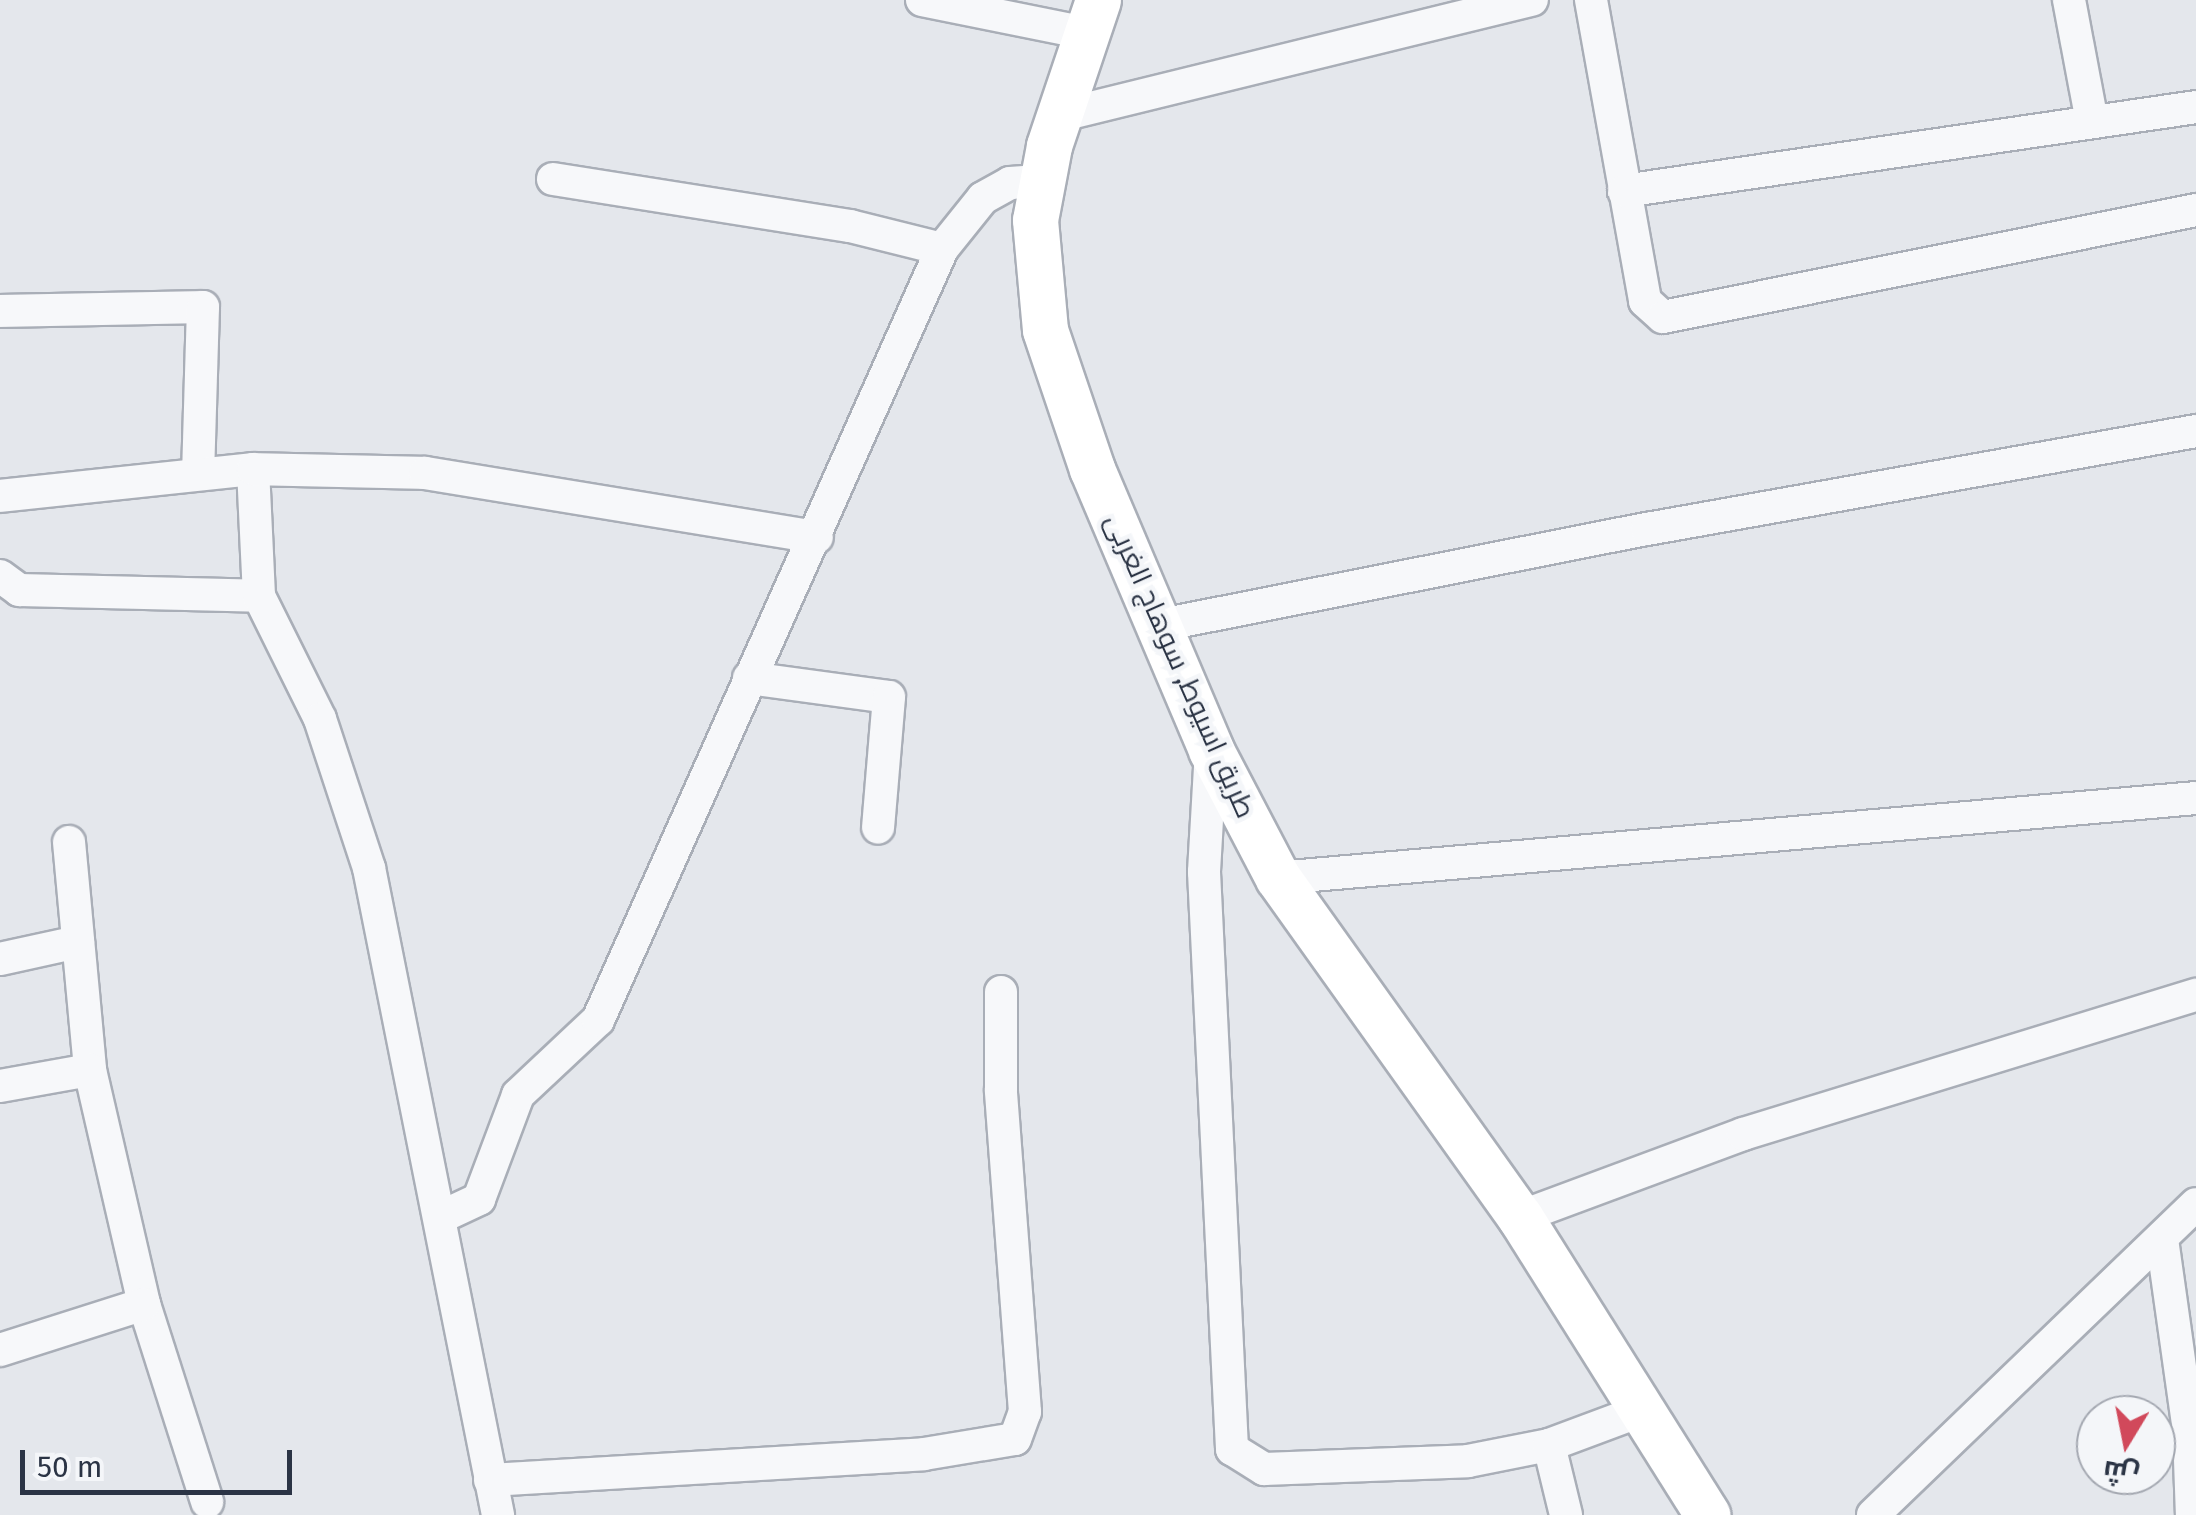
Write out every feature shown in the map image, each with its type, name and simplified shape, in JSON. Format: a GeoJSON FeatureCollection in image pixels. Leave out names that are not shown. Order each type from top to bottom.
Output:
{"type":"FeatureCollection","features":[{"type":"Feature","properties":{"kind":"main road","name":"طريق اسيوط, سوهاج الغربى"},"geometry":{"type":"LineString","coordinates":[[1092,17],[1058,116],[1042,181],[1035,256],[1045,330],[1092,469],[1212,750],[1278,878],[1520,1217],[1646,1409],[1708,1515]]}},
{"type":"Feature","properties":{"kind":"street"},"geometry":{"type":"LineString","coordinates":[[922,0],[1092,17]]}},
{"type":"Feature","properties":{"kind":"street"},"geometry":{"type":"LineString","coordinates":[[1058,116],[1532,0]]}},
{"type":"Feature","properties":{"kind":"street"},"geometry":{"type":"LineString","coordinates":[[1591,0],[1645,301],[1663,317],[2196,210]]}},
{"type":"Feature","properties":{"kind":"street"},"geometry":{"type":"LineString","coordinates":[[2069,0],[2092,122]]}},
{"type":"Feature","properties":{"kind":"street"},"geometry":{"type":"LineString","coordinates":[[1624,190],[2196,107]]}},
{"type":"Feature","properties":{"kind":"street"},"geometry":{"type":"LineString","coordinates":[[553,179],[850,226],[942,249]]}},
{"type":"Feature","properties":{"kind":"street"},"geometry":{"type":"LineString","coordinates":[[443,1216],[479,1198],[518,1095],[598,1020],[942,249],[983,198],[1010,183],[1042,181]]}},
{"type":"Feature","properties":{"kind":"street"},"geometry":{"type":"LineString","coordinates":[[0,311],[203,307],[198,472]]}},
{"type":"Feature","properties":{"kind":"street"},"geometry":{"type":"LineString","coordinates":[[1160,625],[1647,528],[2196,431]]}},
{"type":"Feature","properties":{"kind":"street"},"geometry":{"type":"LineString","coordinates":[[0,496],[253,469],[425,473],[817,536]]}},
{"type":"Feature","properties":{"kind":"street"},"geometry":{"type":"LineString","coordinates":[[253,469],[259,596],[320,719],[369,868],[443,1216],[498,1515]]}},
{"type":"Feature","properties":{"kind":"street"},"geometry":{"type":"LineString","coordinates":[[0,576],[19,590],[259,596]]}},
{"type":"Feature","properties":{"kind":"street"},"geometry":{"type":"LineString","coordinates":[[750,678],[889,698],[878,828]]}},
{"type":"Feature","properties":{"kind":"street"},"geometry":{"type":"LineString","coordinates":[[1212,750],[1204,872],[1232,1449],[1264,1469],[1468,1460],[1549,1446],[1646,1409]]}},
{"type":"Feature","properties":{"kind":"street"},"geometry":{"type":"LineString","coordinates":[[1278,878],[2196,798]]}},
{"type":"Feature","properties":{"kind":"street"},"geometry":{"type":"LineString","coordinates":[[70,842],[90,1070],[144,1304],[207,1502]]}},
{"type":"Feature","properties":{"kind":"street"},"geometry":{"type":"LineString","coordinates":[[0,959],[78,942]]}},
{"type":"Feature","properties":{"kind":"street"},"geometry":{"type":"LineString","coordinates":[[490,1480],[924,1454],[1015,1439],[1025,1412],[1001,1090],[1001,992]]}},
{"type":"Feature","properties":{"kind":"street"},"geometry":{"type":"LineString","coordinates":[[1520,1217],[1743,1134],[2196,995]]}},
{"type":"Feature","properties":{"kind":"street"},"geometry":{"type":"LineString","coordinates":[[0,1086],[90,1070]]}},
{"type":"Feature","properties":{"kind":"street"},"geometry":{"type":"LineString","coordinates":[[1873,1515],[2196,1204]]}},
{"type":"Feature","properties":{"kind":"street"},"geometry":{"type":"LineString","coordinates":[[2162,1239],[2188,1432],[2192,1515]]}},
{"type":"Feature","properties":{"kind":"street"},"geometry":{"type":"LineString","coordinates":[[0,1350],[144,1304]]}},
{"type":"Feature","properties":{"kind":"street"},"geometry":{"type":"LineString","coordinates":[[1549,1446],[1566,1515]]}}]}
